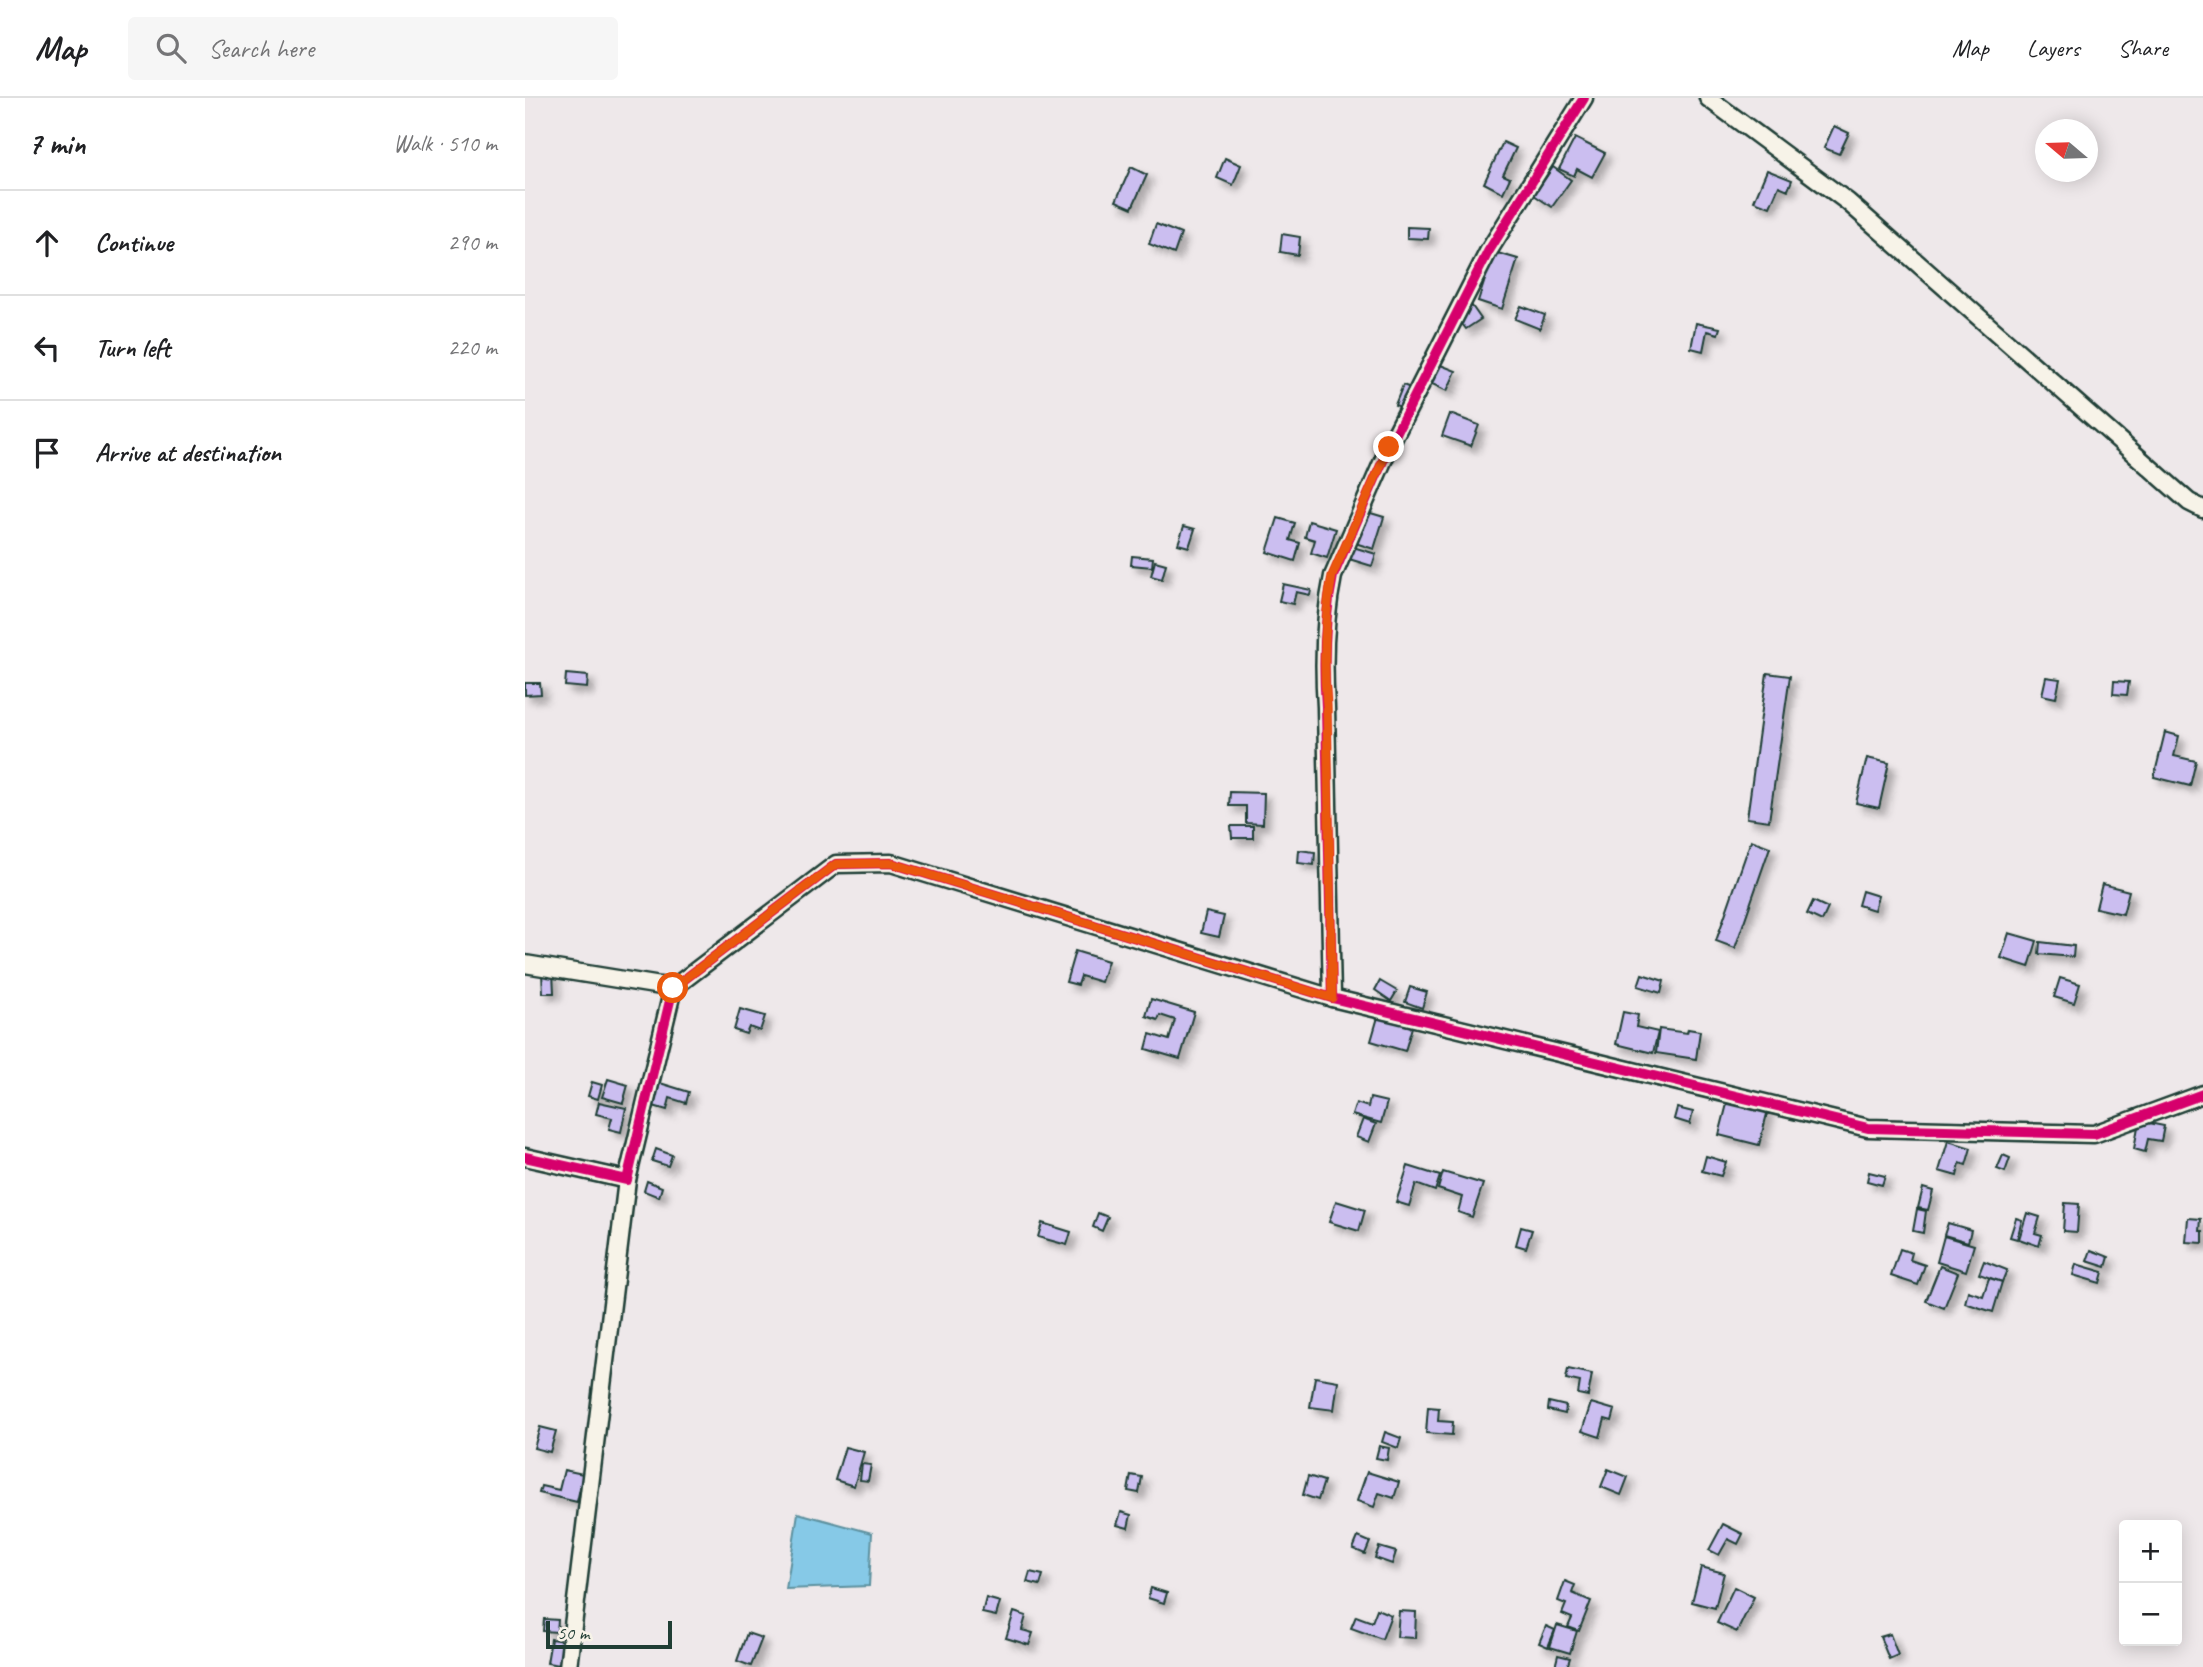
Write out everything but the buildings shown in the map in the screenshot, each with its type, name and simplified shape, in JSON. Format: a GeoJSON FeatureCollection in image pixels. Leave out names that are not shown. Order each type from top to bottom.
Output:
{"type":"FeatureCollection","features":[{"type":"Feature","properties":{"kind":"street"},"geometry":{"type":"LineString","coordinates":[[1332,998],[1327,707],[1323,667],[1332,576],[1389,447],[1488,252],[1584,98]]}},
{"type":"Feature","properties":{"kind":"street"},"geometry":{"type":"LineString","coordinates":[[1708,98],[1848,202],[2189,502],[2203,509]]}},
{"type":"Feature","properties":{"kind":"street"},"geometry":{"type":"LineString","coordinates":[[568,1667],[628,1180],[673,988],[836,864],[891,863],[1332,998],[1868,1128],[2094,1134],[2203,1094]]}},
{"type":"Feature","properties":{"kind":"street"},"geometry":{"type":"LineString","coordinates":[[525,964],[673,988]]}},
{"type":"Feature","properties":{"kind":"street"},"geometry":{"type":"LineString","coordinates":[[525,1157],[628,1180]]}},
{"type":"Feature","properties":{"kind":"water"},"geometry":{"type":"Polygon","coordinates":[[[798,1513],[872,1533],[869,1586],[786,1589],[798,1513]]]}},
{"type":"Feature","properties":{"kind":"cycle path"},"geometry":{"type":"LineString","coordinates":[[1332,998],[1325,658],[1326,625],[1333,576],[1389,447],[1488,252],[1584,98]]}},
{"type":"Feature","properties":{"kind":"cycle path"},"geometry":{"type":"LineString","coordinates":[[525,1157],[627,1180],[673,988],[836,864],[891,863],[1332,998],[1868,1128],[2094,1134],[2203,1094]]}},
{"type":"Feature","properties":{"kind":"route"},"geometry":{"type":"LineString","coordinates":[[673,988],[836,864],[891,863],[1332,998],[1327,707],[1323,667],[1328,598],[1332,576],[1389,447]]}}]}
